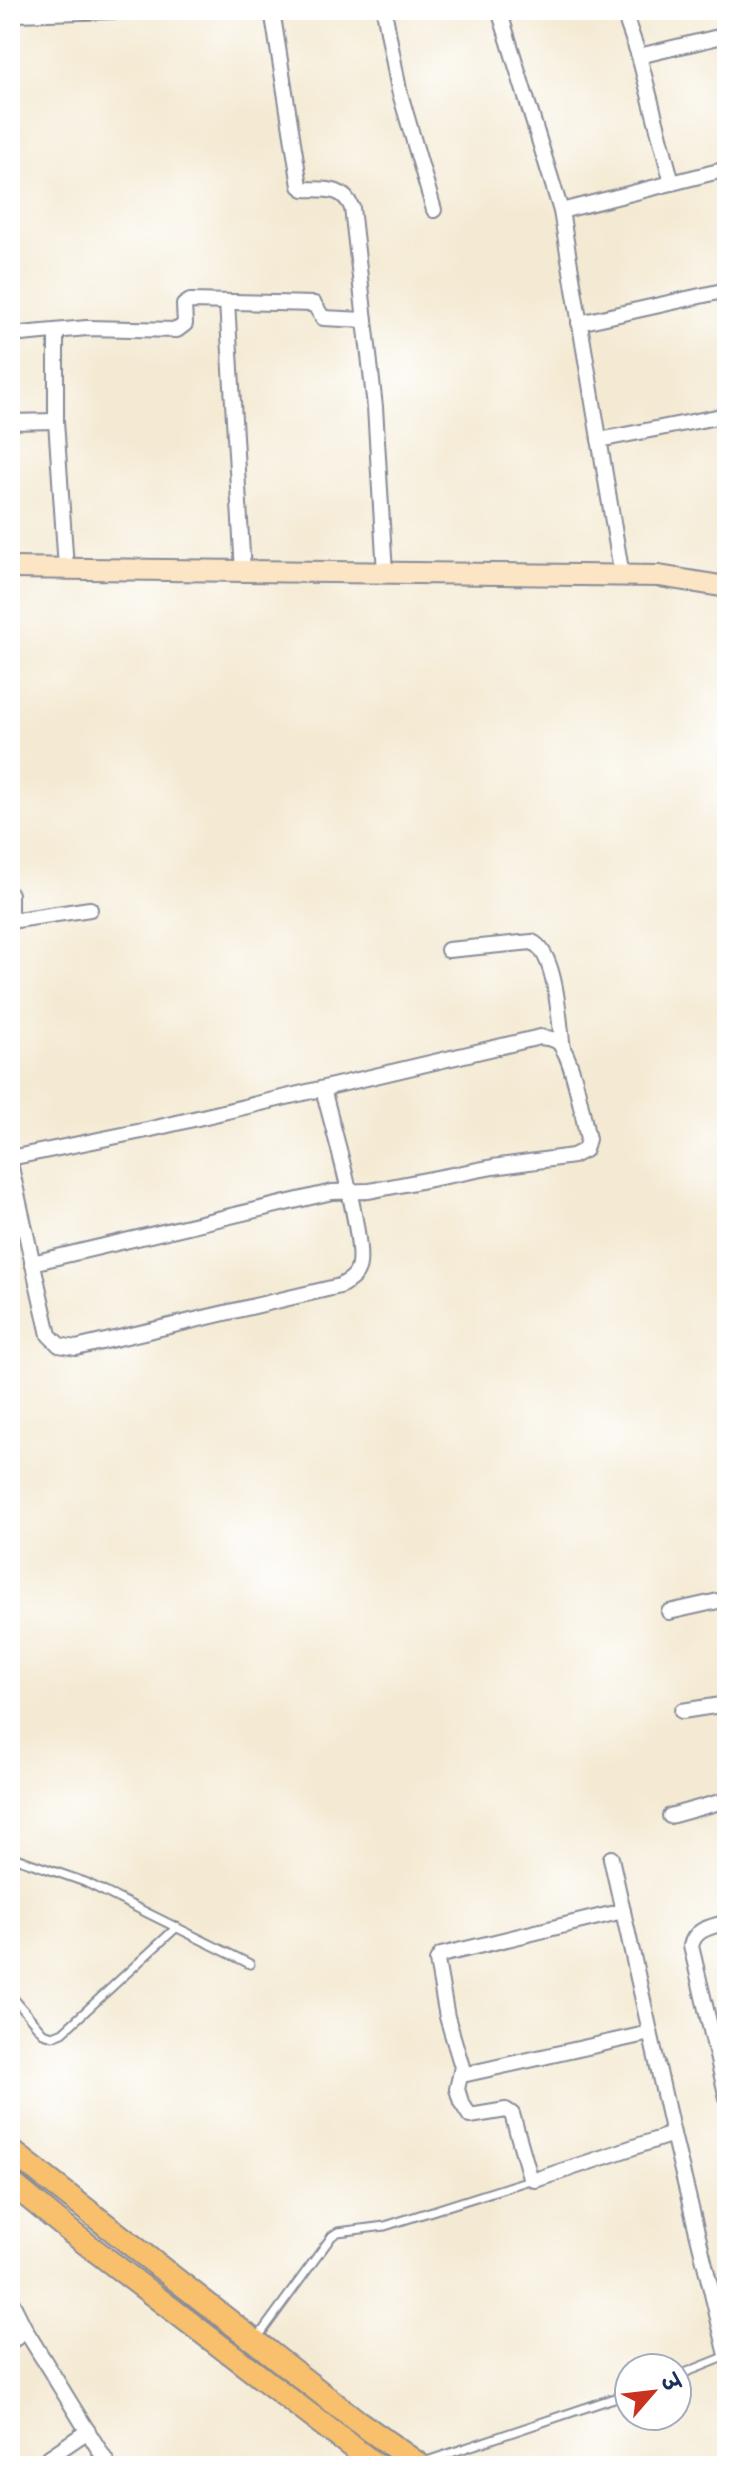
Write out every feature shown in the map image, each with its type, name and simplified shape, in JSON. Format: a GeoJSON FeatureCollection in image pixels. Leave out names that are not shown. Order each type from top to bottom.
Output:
{"type":"FeatureCollection","features":[{"type":"Feature","properties":{"kind":"main road"},"geometry":{"type":"LineString","coordinates":[[10,2150],[357,2421],[420,2465]]}},
{"type":"Feature","properties":{"kind":"main road"},"geometry":{"type":"LineString","coordinates":[[10,2183],[366,2463]]}},
{"type":"Feature","properties":{"kind":"street"},"geometry":{"type":"LineString","coordinates":[[16,14],[146,10]]}},
{"type":"Feature","properties":{"kind":"street"},"geometry":{"type":"LineString","coordinates":[[272,10],[297,180],[304,189],[340,191],[352,208],[375,407],[385,573]]}},
{"type":"Feature","properties":{"kind":"street"},"geometry":{"type":"LineString","coordinates":[[384,10],[399,90],[434,210]]}},
{"type":"Feature","properties":{"kind":"street"},"geometry":{"type":"LineString","coordinates":[[499,10],[561,211],[622,576]]}},
{"type":"Feature","properties":{"kind":"street"},"geometry":{"type":"LineString","coordinates":[[626,10],[625,16],[639,56],[672,183]]}},
{"type":"Feature","properties":{"kind":"street"},"geometry":{"type":"LineString","coordinates":[[639,56],[727,35]]}},
{"type":"Feature","properties":{"kind":"street"},"geometry":{"type":"LineString","coordinates":[[561,211],[727,169]]}},
{"type":"Feature","properties":{"kind":"street"},"geometry":{"type":"LineString","coordinates":[[579,323],[727,290]]}},
{"type":"Feature","properties":{"kind":"street"},"geometry":{"type":"LineString","coordinates":[[10,335],[87,328],[177,330],[185,324],[186,302],[313,304],[325,319],[365,320]]}},
{"type":"Feature","properties":{"kind":"street"},"geometry":{"type":"LineString","coordinates":[[227,302],[243,571]]}},
{"type":"Feature","properties":{"kind":"street"},"geometry":{"type":"LineString","coordinates":[[56,331],[56,421],[66,568]]}},
{"type":"Feature","properties":{"kind":"street"},"geometry":{"type":"LineString","coordinates":[[599,440],[727,415]]}},
{"type":"Feature","properties":{"kind":"street"},"geometry":{"type":"LineString","coordinates":[[10,422],[56,421]]}},
{"type":"Feature","properties":{"kind":"street"},"geometry":{"type":"LineString","coordinates":[[10,568],[659,576],[727,587]]}},
{"type":"Feature","properties":{"kind":"street"},"geometry":{"type":"LineString","coordinates":[[10,894],[10,913]]}},
{"type":"Feature","properties":{"kind":"street"},"geometry":{"type":"LineString","coordinates":[[10,921],[90,909]]}},
{"type":"Feature","properties":{"kind":"street"},"geometry":{"type":"LineString","coordinates":[[32,1263],[332,1192],[369,1191],[493,1167],[573,1156],[585,1150],[588,1139],[563,1049],[550,965],[539,945],[532,942],[448,950]]}},
{"type":"Feature","properties":{"kind":"street"},"geometry":{"type":"LineString","coordinates":[[323,1089],[349,1192],[360,1256],[358,1271],[352,1279],[340,1286],[76,1348],[59,1345],[49,1335],[10,1160],[540,1037],[553,1039],[563,1049]]}},
{"type":"Feature","properties":{"kind":"street"},"geometry":{"type":"LineString","coordinates":[[669,1612],[727,1599]]}},
{"type":"Feature","properties":{"kind":"street"},"geometry":{"type":"LineString","coordinates":[[682,1711],[727,1704]]}},
{"type":"Feature","properties":{"kind":"street"},"geometry":{"type":"LineString","coordinates":[[670,1816],[727,1800]]}},
{"type":"Feature","properties":{"kind":"street"},"geometry":{"type":"LineString","coordinates":[[611,1858],[727,2356]]}},
{"type":"Feature","properties":{"kind":"street"},"geometry":{"type":"LineString","coordinates":[[623,1911],[441,1955],[437,1961],[462,2075],[457,2089],[461,2102],[474,2118],[506,2110],[512,2114],[533,2179],[673,2134]]}},
{"type":"Feature","properties":{"kind":"street"},"geometry":{"type":"LineString","coordinates":[[727,1922],[701,1930],[691,1946],[723,2060],[727,2098]]}},
{"type":"Feature","properties":{"kind":"street"},"geometry":{"type":"LineString","coordinates":[[462,2075],[650,2033]]}},
{"type":"Feature","properties":{"kind":"street"},"geometry":{"type":"LineString","coordinates":[[10,2299],[26,2331],[109,2466]]}},
{"type":"Feature","properties":{"kind":"street"},"geometry":{"type":"LineString","coordinates":[[10,2342],[26,2331]]}},
{"type":"Feature","properties":{"kind":"street"},"geometry":{"type":"LineString","coordinates":[[36,2466],[88,2431]]}},
{"type":"Feature","properties":{"kind":"lane"},"geometry":{"type":"LineString","coordinates":[[10,1856],[85,1882],[250,1964]]}},
{"type":"Feature","properties":{"kind":"lane"},"geometry":{"type":"LineString","coordinates":[[10,1994],[43,2033],[57,2035],[80,2018],[177,1927]]}},
{"type":"Feature","properties":{"kind":"lane"},"geometry":{"type":"LineString","coordinates":[[255,2342],[338,2232],[385,2226],[533,2179]]}},
{"type":"Feature","properties":{"kind":"lane"},"geometry":{"type":"LineString","coordinates":[[693,2370],[727,2356]]}},
{"type":"Feature","properties":{"kind":"lane"},"geometry":{"type":"LineString","coordinates":[[420,2465],[613,2399]]}}]}
